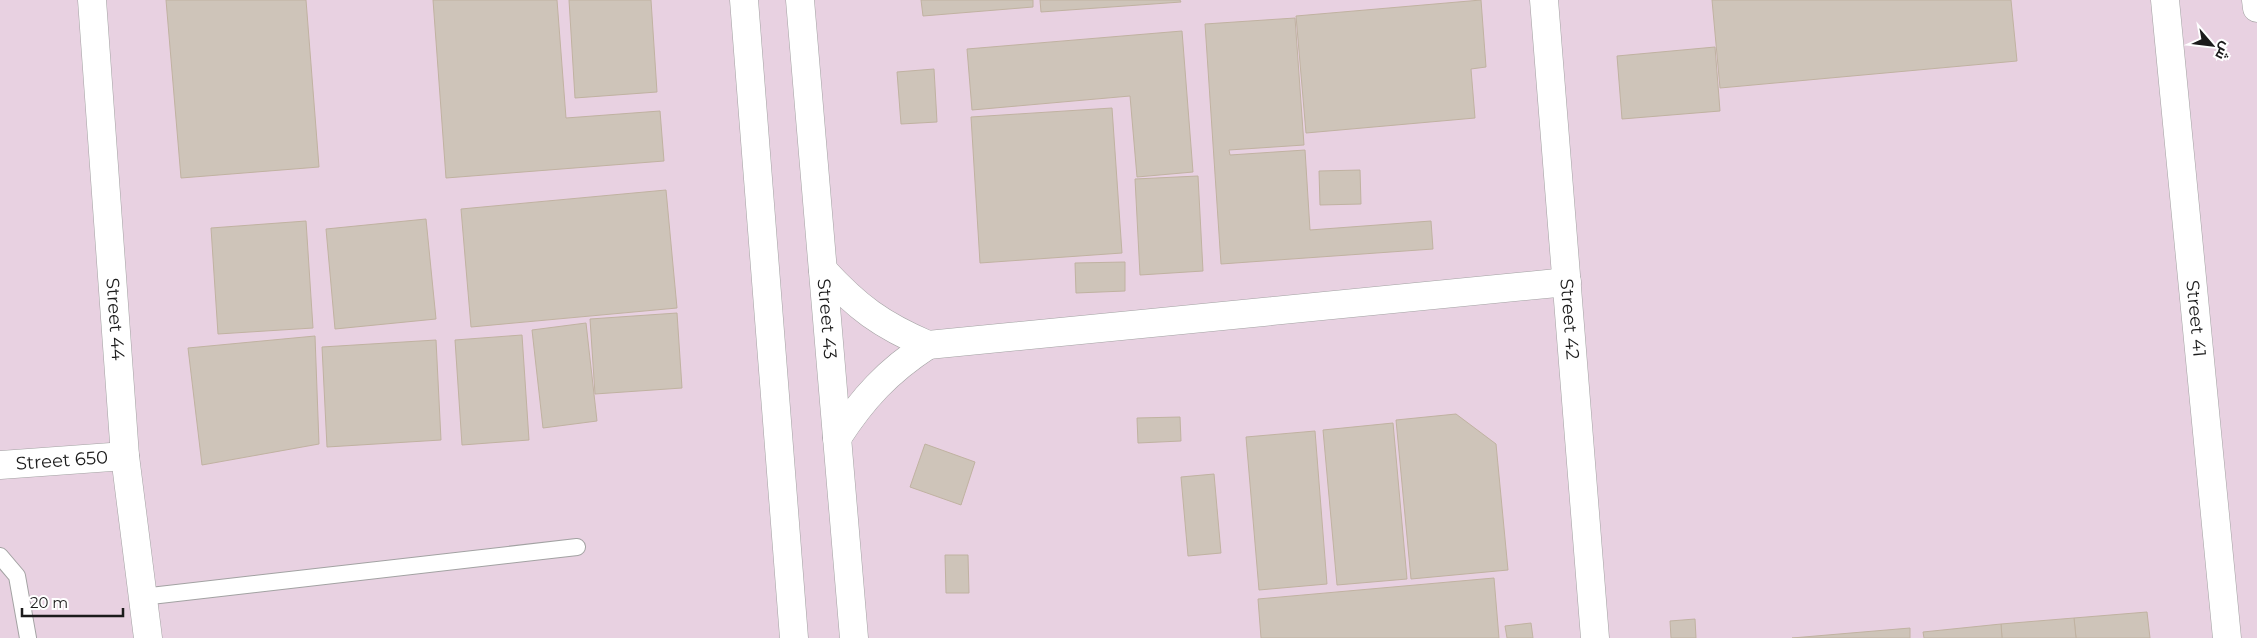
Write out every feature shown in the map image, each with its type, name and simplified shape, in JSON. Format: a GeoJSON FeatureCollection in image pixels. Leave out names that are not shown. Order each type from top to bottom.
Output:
{"type":"FeatureCollection","features":[{"type":"Feature","properties":{"kind":"street","name":"Street 44"},"geometry":{"type":"LineString","coordinates":[[92,0],[126,456],[148,638]]}},
{"type":"Feature","properties":{"kind":"street"},"geometry":{"type":"LineString","coordinates":[[744,0],[794,638]]}},
{"type":"Feature","properties":{"kind":"street","name":"Street 43"},"geometry":{"type":"LineString","coordinates":[[800,0],[854,638]]}},
{"type":"Feature","properties":{"kind":"street","name":"Street 42"},"geometry":{"type":"LineString","coordinates":[[1544,0],[1595,638]]}},
{"type":"Feature","properties":{"kind":"street","name":"Street 41"},"geometry":{"type":"LineString","coordinates":[[2165,0],[2227,638]]}},
{"type":"Feature","properties":{"kind":"street"},"geometry":{"type":"LineString","coordinates":[[2256,0],[2257,8]]}},
{"type":"Feature","properties":{"kind":"street"},"geometry":{"type":"LineString","coordinates":[[823,270],[845,294],[870,315],[898,332],[928,345]]}},
{"type":"Feature","properties":{"kind":"street"},"geometry":{"type":"LineString","coordinates":[[837,438],[855,410],[876,385],[901,363],[928,345],[1567,282]]}},
{"type":"Feature","properties":{"kind":"street","name":"Street 650"},"geometry":{"type":"LineString","coordinates":[[0,465],[126,456]]}},
{"type":"Feature","properties":{"kind":"lane"},"geometry":{"type":"LineString","coordinates":[[142,597],[577,547]]}},
{"type":"Feature","properties":{"kind":"lane"},"geometry":{"type":"LineString","coordinates":[[0,556],[17,576],[28,638]]}},
{"type":"Feature","properties":{"kind":"shaded area"},"geometry":{"type":"Polygon","coordinates":[[[0,0],[2257,0],[2257,638],[0,638],[0,0]]]}},
{"type":"Feature","properties":{"kind":"building"},"geometry":{"type":"Polygon","coordinates":[[[166,0],[306,0],[319,167],[181,178],[166,0]]]}},
{"type":"Feature","properties":{"kind":"building"},"geometry":{"type":"Polygon","coordinates":[[[433,0],[557,0],[566,118],[660,111],[664,161],[446,178],[433,0]]]}},
{"type":"Feature","properties":{"kind":"building"},"geometry":{"type":"Polygon","coordinates":[[[569,0],[651,0],[657,92],[575,98],[569,0]]]}},
{"type":"Feature","properties":{"kind":"building"},"geometry":{"type":"Polygon","coordinates":[[[921,0],[1033,0],[1033,7],[923,16],[921,0]]]}},
{"type":"Feature","properties":{"kind":"building"},"geometry":{"type":"Polygon","coordinates":[[[1040,0],[1180,0],[1181,2],[1041,12],[1040,0]]]}},
{"type":"Feature","properties":{"kind":"building"},"geometry":{"type":"Polygon","coordinates":[[[1481,0],[1486,67],[1471,69],[1475,118],[1306,133],[1296,16],[1481,0]]]}},
{"type":"Feature","properties":{"kind":"building"},"geometry":{"type":"Polygon","coordinates":[[[1712,0],[2011,0],[2017,61],[1720,88],[1712,0]]]}},
{"type":"Feature","properties":{"kind":"building"},"geometry":{"type":"Polygon","coordinates":[[[1295,18],[1304,145],[1229,150],[1230,155],[1305,150],[1310,230],[1431,221],[1433,249],[1221,264],[1205,24],[1295,18]]]}},
{"type":"Feature","properties":{"kind":"building"},"geometry":{"type":"Polygon","coordinates":[[[1182,31],[1193,172],[1137,177],[1130,96],[972,110],[967,49],[1182,31]]]}},
{"type":"Feature","properties":{"kind":"building"},"geometry":{"type":"Polygon","coordinates":[[[1715,47],[1720,111],[1622,119],[1617,56],[1715,47]]]}},
{"type":"Feature","properties":{"kind":"building"},"geometry":{"type":"Polygon","coordinates":[[[934,69],[937,122],[901,124],[897,72],[934,69]]]}},
{"type":"Feature","properties":{"kind":"building"},"geometry":{"type":"Polygon","coordinates":[[[1112,108],[1122,253],[980,263],[971,117],[1112,108]]]}},
{"type":"Feature","properties":{"kind":"building"},"geometry":{"type":"Polygon","coordinates":[[[1360,170],[1361,204],[1320,205],[1319,171],[1360,170]]]}},
{"type":"Feature","properties":{"kind":"building"},"geometry":{"type":"Polygon","coordinates":[[[1198,176],[1203,271],[1140,275],[1135,179],[1198,176]]]}},
{"type":"Feature","properties":{"kind":"building"},"geometry":{"type":"Polygon","coordinates":[[[666,190],[677,308],[471,327],[461,209],[666,190]]]}},
{"type":"Feature","properties":{"kind":"building"},"geometry":{"type":"Polygon","coordinates":[[[426,219],[436,319],[335,329],[326,229],[426,219]]]}},
{"type":"Feature","properties":{"kind":"building"},"geometry":{"type":"Polygon","coordinates":[[[306,221],[313,328],[218,334],[211,228],[306,221]]]}},
{"type":"Feature","properties":{"kind":"building"},"geometry":{"type":"Polygon","coordinates":[[[1125,262],[1125,291],[1076,293],[1075,263],[1125,262]]]}},
{"type":"Feature","properties":{"kind":"building"},"geometry":{"type":"Polygon","coordinates":[[[677,313],[682,388],[595,394],[590,319],[677,313]]]}},
{"type":"Feature","properties":{"kind":"building"},"geometry":{"type":"Polygon","coordinates":[[[586,323],[597,421],[543,428],[532,330],[586,323]]]}},
{"type":"Feature","properties":{"kind":"building"},"geometry":{"type":"Polygon","coordinates":[[[522,335],[529,440],[462,445],[455,340],[522,335]]]}},
{"type":"Feature","properties":{"kind":"building"},"geometry":{"type":"Polygon","coordinates":[[[315,336],[319,444],[202,465],[188,348],[315,336]]]}},
{"type":"Feature","properties":{"kind":"building"},"geometry":{"type":"Polygon","coordinates":[[[436,340],[441,440],[327,447],[322,347],[436,340]]]}},
{"type":"Feature","properties":{"kind":"building"},"geometry":{"type":"Polygon","coordinates":[[[1456,414],[1496,444],[1508,570],[1411,579],[1396,420],[1456,414]]]}},
{"type":"Feature","properties":{"kind":"building"},"geometry":{"type":"Polygon","coordinates":[[[1180,417],[1181,441],[1138,443],[1137,418],[1180,417]]]}},
{"type":"Feature","properties":{"kind":"building"},"geometry":{"type":"Polygon","coordinates":[[[1393,423],[1407,579],[1337,585],[1323,430],[1393,423]]]}},
{"type":"Feature","properties":{"kind":"building"},"geometry":{"type":"Polygon","coordinates":[[[1315,431],[1327,584],[1259,590],[1246,437],[1315,431]]]}},
{"type":"Feature","properties":{"kind":"building"},"geometry":{"type":"Polygon","coordinates":[[[925,444],[975,462],[961,505],[910,487],[925,444]]]}},
{"type":"Feature","properties":{"kind":"building"},"geometry":{"type":"Polygon","coordinates":[[[1214,474],[1221,553],[1188,556],[1181,477],[1214,474]]]}},
{"type":"Feature","properties":{"kind":"building"},"geometry":{"type":"Polygon","coordinates":[[[945,555],[968,555],[969,593],[946,593],[945,555]]]}},
{"type":"Feature","properties":{"kind":"building"},"geometry":{"type":"Polygon","coordinates":[[[1494,578],[1499,638],[1261,638],[1258,599],[1494,578]]]}},
{"type":"Feature","properties":{"kind":"building"},"geometry":{"type":"Polygon","coordinates":[[[2147,612],[2150,638],[2076,638],[2074,618],[2147,612]]]}},
{"type":"Feature","properties":{"kind":"building"},"geometry":{"type":"Polygon","coordinates":[[[2074,618],[2076,638],[2002,638],[2001,624],[2074,618]]]}},
{"type":"Feature","properties":{"kind":"building"},"geometry":{"type":"Polygon","coordinates":[[[1695,619],[1696,638],[1671,638],[1670,621],[1695,619]]]}},
{"type":"Feature","properties":{"kind":"building"},"geometry":{"type":"Polygon","coordinates":[[[1531,623],[1533,638],[1507,638],[1505,626],[1531,623]]]}},
{"type":"Feature","properties":{"kind":"building"},"geometry":{"type":"Polygon","coordinates":[[[2001,624],[2002,638],[1924,638],[1923,632],[2001,624]]]}},
{"type":"Feature","properties":{"kind":"building"},"geometry":{"type":"Polygon","coordinates":[[[1910,628],[1910,638],[1792,638],[1910,628]]]}}]}
